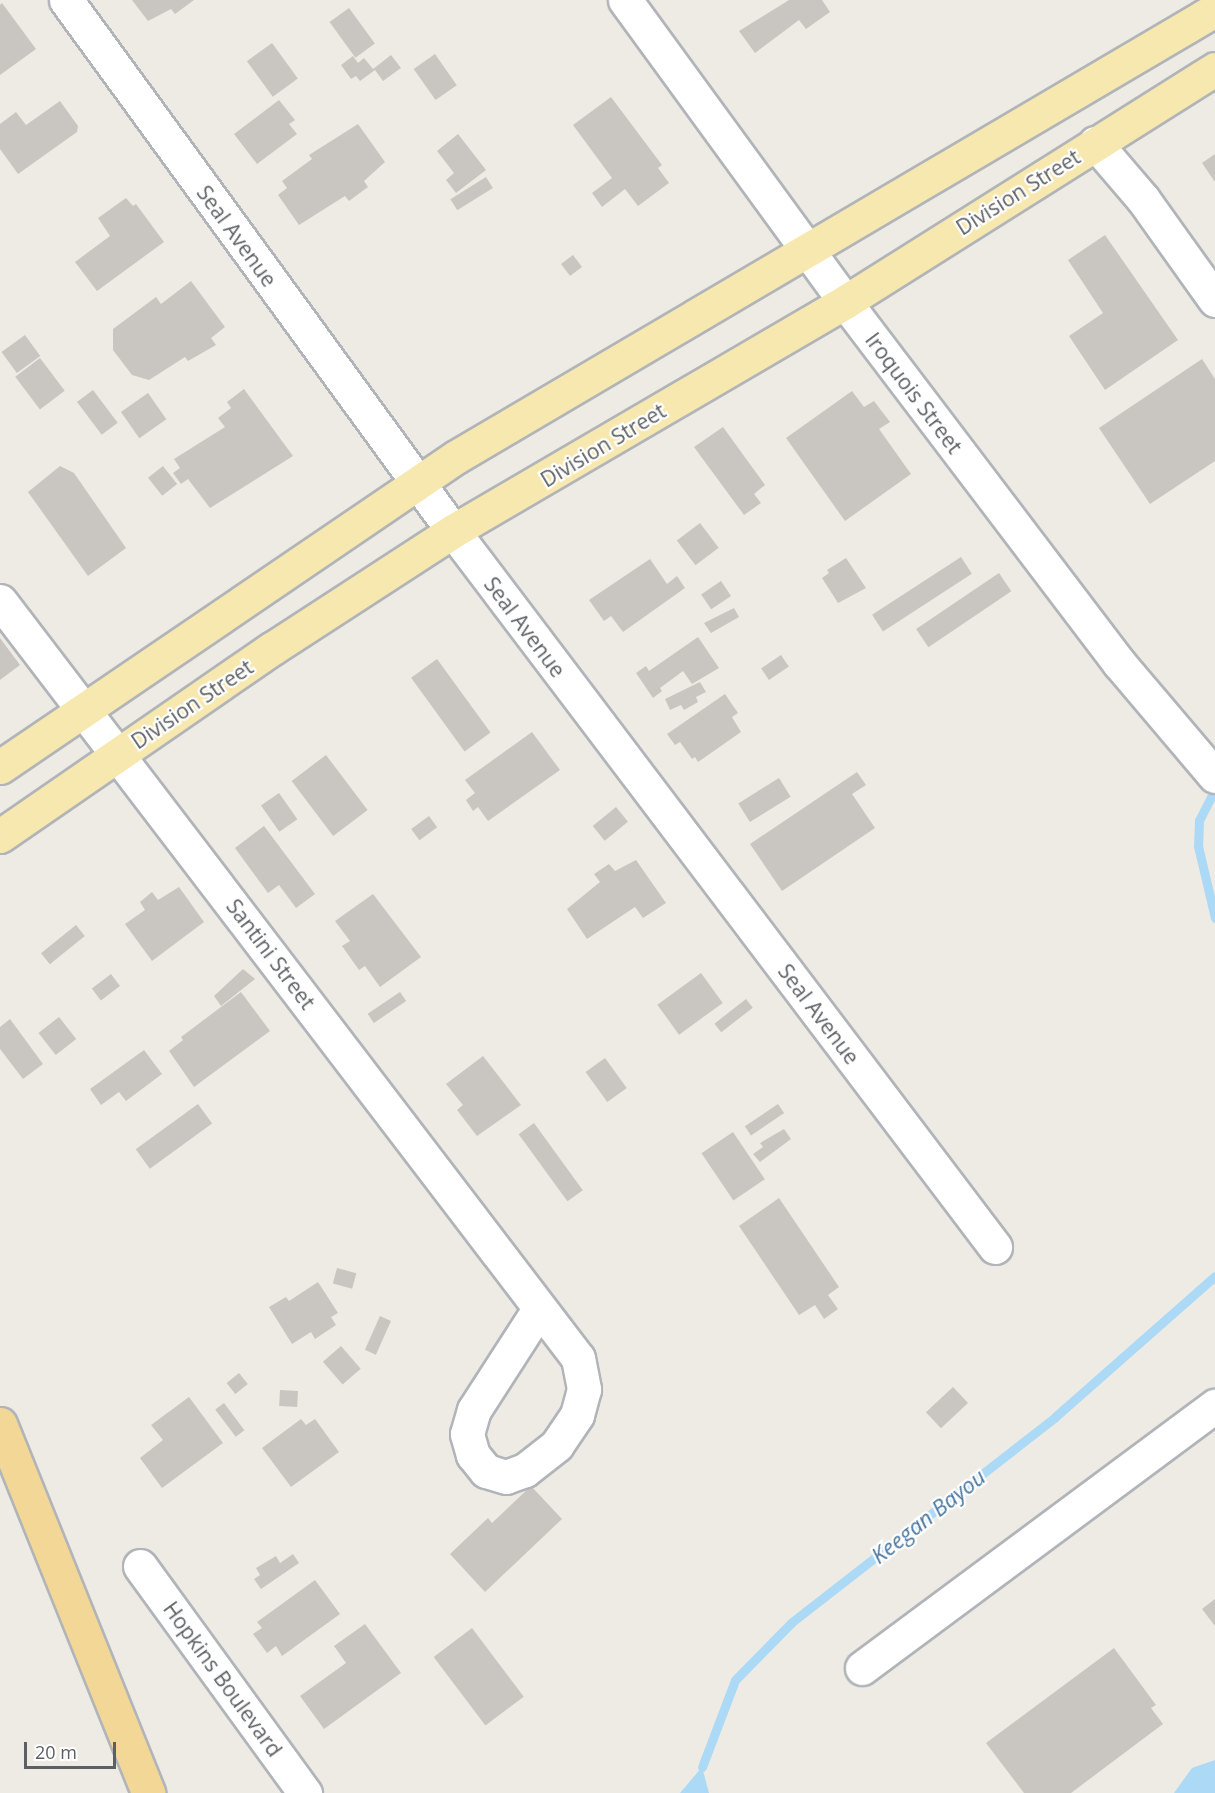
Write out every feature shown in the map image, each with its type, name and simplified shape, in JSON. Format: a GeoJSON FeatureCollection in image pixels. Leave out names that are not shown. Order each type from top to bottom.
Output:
{"type":"FeatureCollection","features":[{"type":"Feature","properties":{"kind":"highway"},"geometry":{"type":"LineString","coordinates":[[0,1424],[148,1793]]}},
{"type":"Feature","properties":{"kind":"main road"},"geometry":{"type":"LineString","coordinates":[[0,767],[82,708],[417,482],[809,250],[1208,8]]}},
{"type":"Feature","properties":{"kind":"main road","name":"Division Street"},"geometry":{"type":"LineString","coordinates":[[0,836],[118,754],[453,531],[845,302],[1215,69]]}},
{"type":"Feature","properties":{"kind":"street","name":"Seal Avenue"},"geometry":{"type":"LineString","coordinates":[[66,0],[453,531],[995,1246]]}},
{"type":"Feature","properties":{"kind":"street","name":"Iroquois Street"},"geometry":{"type":"LineString","coordinates":[[625,0],[845,302],[1119,663],[1208,767]]}},
{"type":"Feature","properties":{"kind":"street"},"geometry":{"type":"LineString","coordinates":[[1095,143],[1143,199],[1215,300]]}},
{"type":"Feature","properties":{"kind":"street","name":"Santini Street"},"geometry":{"type":"LineString","coordinates":[[0,601],[578,1358],[584,1389],[578,1415],[557,1445],[525,1470],[506,1477],[486,1471],[473,1455],[467,1434],[474,1410],[539,1309]]}},
{"type":"Feature","properties":{"kind":"street"},"geometry":{"type":"LineString","coordinates":[[862,1668],[1215,1406]]}},
{"type":"Feature","properties":{"kind":"street","name":"Hopkins Boulevard"},"geometry":{"type":"LineString","coordinates":[[140,1566],[305,1793]]}},
{"type":"Feature","properties":{"kind":"water"},"geometry":{"type":"Polygon","coordinates":[[[1215,1760],[1215,1793],[1174,1793],[1192,1768],[1215,1760]]]}},
{"type":"Feature","properties":{"kind":"water"},"geometry":{"type":"Polygon","coordinates":[[[702,1767],[709,1793],[680,1793],[702,1767]]]}},
{"type":"Feature","properties":{"kind":"building"},"geometry":{"type":"Polygon","coordinates":[[[132,0],[194,0],[175,14],[171,9],[148,21],[132,0]]]}},
{"type":"Feature","properties":{"kind":"building"},"geometry":{"type":"Polygon","coordinates":[[[789,0],[822,0],[830,12],[806,29],[799,20],[755,53],[739,31],[789,0]]]}},
{"type":"Feature","properties":{"kind":"building"},"geometry":{"type":"Polygon","coordinates":[[[2,3],[36,49],[0,75],[0,5],[2,3]]]}},
{"type":"Feature","properties":{"kind":"building"},"geometry":{"type":"Polygon","coordinates":[[[349,8],[375,44],[355,58],[330,22],[349,8]]]}},
{"type":"Feature","properties":{"kind":"building"},"geometry":{"type":"Polygon","coordinates":[[[272,43],[298,79],[273,97],[247,61],[272,43]]]}},
{"type":"Feature","properties":{"kind":"building"},"geometry":{"type":"Polygon","coordinates":[[[435,54],[457,85],[435,100],[414,69],[435,54]]]}},
{"type":"Feature","properties":{"kind":"building"},"geometry":{"type":"Polygon","coordinates":[[[391,55],[401,68],[383,81],[375,70],[360,81],[356,76],[351,79],[341,65],[353,56],[358,63],[364,58],[373,69],[391,55]]]}},
{"type":"Feature","properties":{"kind":"building"},"geometry":{"type":"Polygon","coordinates":[[[611,97],[662,165],[658,168],[669,183],[638,206],[625,189],[602,207],[592,193],[612,178],[573,125],[611,97]]]}},
{"type":"Feature","properties":{"kind":"building"},"geometry":{"type":"Polygon","coordinates":[[[279,100],[295,120],[289,124],[297,134],[257,164],[234,134],[279,100]]]}},
{"type":"Feature","properties":{"kind":"building"},"geometry":{"type":"Polygon","coordinates":[[[60,101],[78,126],[77,132],[18,174],[0,149],[0,124],[16,112],[26,125],[60,101]]]}},
{"type":"Feature","properties":{"kind":"building"},"geometry":{"type":"Polygon","coordinates":[[[358,124],[385,162],[364,181],[368,187],[349,201],[345,196],[299,225],[278,195],[287,188],[282,181],[312,159],[309,155],[358,124]]]}},
{"type":"Feature","properties":{"kind":"building"},"geometry":{"type":"Polygon","coordinates":[[[458,134],[486,170],[456,193],[446,180],[454,173],[437,151],[458,134]]]}},
{"type":"Feature","properties":{"kind":"building"},"geometry":{"type":"Polygon","coordinates":[[[1215,154],[1215,182],[1202,163],[1215,154]]]}},
{"type":"Feature","properties":{"kind":"building"},"geometry":{"type":"Polygon","coordinates":[[[486,177],[493,188],[457,210],[450,199],[486,177]]]}},
{"type":"Feature","properties":{"kind":"building"},"geometry":{"type":"Polygon","coordinates":[[[126,198],[133,206],[136,204],[164,242],[97,291],[75,262],[110,236],[98,218],[126,198]]]}},
{"type":"Feature","properties":{"kind":"building"},"geometry":{"type":"Polygon","coordinates":[[[1105,235],[1178,340],[1105,390],[1069,336],[1103,313],[1068,260],[1105,235]]]}},
{"type":"Feature","properties":{"kind":"building"},"geometry":{"type":"Polygon","coordinates":[[[573,255],[582,267],[570,276],[561,264],[573,255]]]}},
{"type":"Feature","properties":{"kind":"building"},"geometry":{"type":"Polygon","coordinates":[[[191,281],[225,327],[211,338],[216,345],[188,361],[185,357],[149,380],[132,375],[113,350],[113,329],[156,297],[161,304],[191,281]]]}},
{"type":"Feature","properties":{"kind":"building"},"geometry":{"type":"Polygon","coordinates":[[[25,335],[40,356],[17,373],[2,352],[25,335]]]}},
{"type":"Feature","properties":{"kind":"building"},"geometry":{"type":"Polygon","coordinates":[[[40,358],[65,391],[40,409],[15,377],[40,358]]]}},
{"type":"Feature","properties":{"kind":"building"},"geometry":{"type":"Polygon","coordinates":[[[1202,359],[1215,379],[1215,461],[1150,504],[1099,428],[1202,359]]]}},
{"type":"Feature","properties":{"kind":"building"},"geometry":{"type":"Polygon","coordinates":[[[244,389],[293,456],[210,508],[188,479],[181,484],[173,473],[180,468],[174,459],[225,427],[218,418],[231,408],[227,402],[244,389]]]}},
{"type":"Feature","properties":{"kind":"building"},"geometry":{"type":"Polygon","coordinates":[[[93,390],[118,423],[102,435],[77,402],[93,390]]]}},
{"type":"Feature","properties":{"kind":"building"},"geometry":{"type":"Polygon","coordinates":[[[852,391],[864,407],[874,401],[890,422],[879,429],[911,474],[845,521],[786,438],[852,391]]]}},
{"type":"Feature","properties":{"kind":"building"},"geometry":{"type":"Polygon","coordinates":[[[148,393],[166,419],[139,438],[121,412],[148,393]]]}},
{"type":"Feature","properties":{"kind":"building"},"geometry":{"type":"Polygon","coordinates":[[[723,427],[765,485],[754,494],[761,503],[744,515],[694,447],[723,427]]]}},
{"type":"Feature","properties":{"kind":"building"},"geometry":{"type":"Polygon","coordinates":[[[60,466],[74,473],[126,548],[88,576],[28,492],[60,466]]]}},
{"type":"Feature","properties":{"kind":"building"},"geometry":{"type":"Polygon","coordinates":[[[163,466],[177,484],[162,496],[148,478],[163,466]]]}},
{"type":"Feature","properties":{"kind":"building"},"geometry":{"type":"Polygon","coordinates":[[[700,523],[719,548],[695,565],[677,540],[700,523]]]}},
{"type":"Feature","properties":{"kind":"building"},"geometry":{"type":"Polygon","coordinates":[[[961,557],[972,574],[883,632],[872,615],[961,557]]]}},
{"type":"Feature","properties":{"kind":"building"},"geometry":{"type":"Polygon","coordinates":[[[846,558],[866,588],[838,603],[822,578],[829,573],[827,570],[846,558]]]}},
{"type":"Feature","properties":{"kind":"building"},"geometry":{"type":"Polygon","coordinates":[[[650,559],[667,584],[677,576],[685,588],[623,632],[611,616],[604,621],[589,600],[650,559]]]}},
{"type":"Feature","properties":{"kind":"building"},"geometry":{"type":"Polygon","coordinates":[[[999,573],[1011,591],[928,647],[916,629],[999,573]]]}},
{"type":"Feature","properties":{"kind":"building"},"geometry":{"type":"Polygon","coordinates":[[[721,581],[731,596],[711,609],[701,594],[721,581]]]}},
{"type":"Feature","properties":{"kind":"building"},"geometry":{"type":"Polygon","coordinates":[[[734,608],[739,617],[711,633],[704,623],[734,608]]]}},
{"type":"Feature","properties":{"kind":"building"},"geometry":{"type":"Polygon","coordinates":[[[698,637],[719,668],[692,684],[683,671],[660,688],[662,691],[653,698],[636,673],[646,666],[649,671],[698,637]]]}},
{"type":"Feature","properties":{"kind":"building"},"geometry":{"type":"Polygon","coordinates":[[[0,638],[20,665],[0,680],[0,638]]]}},
{"type":"Feature","properties":{"kind":"building"},"geometry":{"type":"Polygon","coordinates":[[[781,655],[789,667],[769,680],[761,668],[781,655]]]}},
{"type":"Feature","properties":{"kind":"building"},"geometry":{"type":"Polygon","coordinates":[[[437,659],[490,733],[465,751],[411,678],[437,659]]]}},
{"type":"Feature","properties":{"kind":"building"},"geometry":{"type":"Polygon","coordinates":[[[700,682],[706,692],[696,697],[698,702],[684,710],[681,705],[670,710],[665,699],[700,682]]]}},
{"type":"Feature","properties":{"kind":"building"},"geometry":{"type":"Polygon","coordinates":[[[725,694],[738,713],[732,717],[741,732],[698,762],[695,757],[692,759],[680,742],[675,745],[667,734],[725,694]]]}},
{"type":"Feature","properties":{"kind":"building"},"geometry":{"type":"Polygon","coordinates":[[[532,732],[560,770],[488,821],[478,807],[473,811],[466,800],[475,793],[465,780],[532,732]]]}},
{"type":"Feature","properties":{"kind":"building"},"geometry":{"type":"Polygon","coordinates":[[[326,755],[368,810],[333,836],[292,781],[326,755]]]}},
{"type":"Feature","properties":{"kind":"building"},"geometry":{"type":"Polygon","coordinates":[[[857,772],[866,785],[852,794],[875,828],[782,891],[750,844],[857,772]]]}},
{"type":"Feature","properties":{"kind":"building"},"geometry":{"type":"Polygon","coordinates":[[[779,778],[791,797],[750,822],[738,803],[779,778]]]}},
{"type":"Feature","properties":{"kind":"building"},"geometry":{"type":"Polygon","coordinates":[[[279,793],[297,819],[279,832],[261,806],[279,793]]]}},
{"type":"Feature","properties":{"kind":"building"},"geometry":{"type":"Polygon","coordinates":[[[616,807],[628,822],[605,841],[593,826],[616,807]]]}},
{"type":"Feature","properties":{"kind":"building"},"geometry":{"type":"Polygon","coordinates":[[[429,816],[437,827],[419,840],[411,829],[429,816]]]}},
{"type":"Feature","properties":{"kind":"building"},"geometry":{"type":"Polygon","coordinates":[[[264,826],[315,894],[296,908],[279,885],[268,893],[235,848],[264,826]]]}},
{"type":"Feature","properties":{"kind":"building"},"geometry":{"type":"Polygon","coordinates":[[[636,860],[666,903],[643,918],[635,907],[587,939],[567,909],[600,882],[594,874],[609,864],[615,871],[636,860]]]}},
{"type":"Feature","properties":{"kind":"building"},"geometry":{"type":"Polygon","coordinates":[[[179,887],[204,922],[152,961],[125,924],[145,910],[140,902],[152,892],[158,900],[179,887]]]}},
{"type":"Feature","properties":{"kind":"building"},"geometry":{"type":"Polygon","coordinates":[[[373,894],[421,957],[380,987],[365,966],[359,970],[342,946],[350,941],[335,921],[373,894]]]}},
{"type":"Feature","properties":{"kind":"building"},"geometry":{"type":"Polygon","coordinates":[[[76,925],[85,936],[50,964],[41,953],[76,925]]]}},
{"type":"Feature","properties":{"kind":"building"},"geometry":{"type":"Polygon","coordinates":[[[243,969],[255,979],[221,1006],[214,996],[243,969]]]}},
{"type":"Feature","properties":{"kind":"building"},"geometry":{"type":"Polygon","coordinates":[[[701,973],[723,1003],[679,1035],[657,1005],[701,973]]]}},
{"type":"Feature","properties":{"kind":"building"},"geometry":{"type":"Polygon","coordinates":[[[111,974],[120,986],[101,1000],[92,988],[111,974]]]}},
{"type":"Feature","properties":{"kind":"building"},"geometry":{"type":"Polygon","coordinates":[[[241,992],[270,1031],[194,1087],[169,1051],[183,1040],[181,1037],[241,992]]]}},
{"type":"Feature","properties":{"kind":"building"},"geometry":{"type":"Polygon","coordinates":[[[400,992],[406,1001],[374,1023],[368,1014],[400,992]]]}},
{"type":"Feature","properties":{"kind":"building"},"geometry":{"type":"Polygon","coordinates":[[[746,999],[753,1008],[721,1032],[714,1024],[746,999]]]}},
{"type":"Feature","properties":{"kind":"building"},"geometry":{"type":"Polygon","coordinates":[[[59,1017],[76,1039],[56,1055],[39,1033],[59,1017]]]}},
{"type":"Feature","properties":{"kind":"building"},"geometry":{"type":"Polygon","coordinates":[[[10,1019],[43,1064],[23,1079],[0,1049],[0,1027],[10,1019]]]}},
{"type":"Feature","properties":{"kind":"building"},"geometry":{"type":"Polygon","coordinates":[[[144,1050],[162,1074],[126,1101],[119,1092],[101,1105],[90,1089],[144,1050]]]}},
{"type":"Feature","properties":{"kind":"building"},"geometry":{"type":"Polygon","coordinates":[[[483,1056],[521,1105],[477,1136],[457,1110],[463,1105],[446,1084],[483,1056]]]}},
{"type":"Feature","properties":{"kind":"building"},"geometry":{"type":"Polygon","coordinates":[[[605,1058],[627,1088],[607,1102],[586,1072],[605,1058]]]}},
{"type":"Feature","properties":{"kind":"building"},"geometry":{"type":"Polygon","coordinates":[[[198,1104],[212,1123],[150,1169],[136,1149],[198,1104]]]}},
{"type":"Feature","properties":{"kind":"building"},"geometry":{"type":"Polygon","coordinates":[[[778,1104],[784,1113],[751,1135],[745,1126],[778,1104]]]}},
{"type":"Feature","properties":{"kind":"building"},"geometry":{"type":"Polygon","coordinates":[[[534,1123],[583,1190],[567,1201],[519,1134],[534,1123]]]}},
{"type":"Feature","properties":{"kind":"building"},"geometry":{"type":"Polygon","coordinates":[[[784,1129],[791,1139],[760,1162],[753,1154],[763,1147],[760,1143],[784,1129]]]}},
{"type":"Feature","properties":{"kind":"building"},"geometry":{"type":"Polygon","coordinates":[[[733,1132],[765,1179],[733,1201],[701,1153],[733,1132]]]}},
{"type":"Feature","properties":{"kind":"building"},"geometry":{"type":"Polygon","coordinates":[[[779,1198],[839,1287],[828,1295],[838,1309],[824,1319],[815,1305],[799,1315],[739,1226],[779,1198]]]}},
{"type":"Feature","properties":{"kind":"building"},"geometry":{"type":"Polygon","coordinates":[[[337,1268],[356,1273],[352,1289],[333,1283],[337,1268]]]}},
{"type":"Feature","properties":{"kind":"building"},"geometry":{"type":"Polygon","coordinates":[[[318,1282],[338,1313],[331,1317],[336,1325],[315,1339],[311,1332],[292,1344],[269,1307],[286,1297],[289,1301],[318,1282]]]}},
{"type":"Feature","properties":{"kind":"building"},"geometry":{"type":"Polygon","coordinates":[[[380,1316],[391,1321],[376,1355],[365,1350],[380,1316]]]}},
{"type":"Feature","properties":{"kind":"building"},"geometry":{"type":"Polygon","coordinates":[[[341,1346],[361,1369],[343,1384],[323,1362],[341,1346]]]}},
{"type":"Feature","properties":{"kind":"building"},"geometry":{"type":"Polygon","coordinates":[[[239,1373],[248,1384],[235,1394],[227,1383],[239,1373]]]}},
{"type":"Feature","properties":{"kind":"building"},"geometry":{"type":"Polygon","coordinates":[[[953,1387],[968,1403],[941,1428],[926,1412],[953,1387]]]}},
{"type":"Feature","properties":{"kind":"building"},"geometry":{"type":"Polygon","coordinates":[[[280,1390],[298,1391],[297,1407],[279,1406],[280,1390]]]}},
{"type":"Feature","properties":{"kind":"building"},"geometry":{"type":"Polygon","coordinates":[[[189,1397],[223,1443],[162,1488],[140,1458],[163,1440],[151,1425],[189,1397]]]}},
{"type":"Feature","properties":{"kind":"building"},"geometry":{"type":"Polygon","coordinates":[[[224,1403],[244,1430],[236,1437],[215,1410],[224,1403]]]}},
{"type":"Feature","properties":{"kind":"building"},"geometry":{"type":"Polygon","coordinates":[[[301,1419],[306,1425],[315,1419],[339,1452],[291,1487],[262,1448],[301,1419]]]}},
{"type":"Feature","properties":{"kind":"building"},"geometry":{"type":"Polygon","coordinates":[[[531,1486],[562,1519],[485,1592],[450,1554],[488,1518],[492,1523],[531,1486]]]}},
{"type":"Feature","properties":{"kind":"building"},"geometry":{"type":"Polygon","coordinates":[[[293,1554],[299,1563],[261,1589],[254,1579],[260,1575],[256,1568],[276,1556],[280,1563],[293,1554]]]}},
{"type":"Feature","properties":{"kind":"building"},"geometry":{"type":"Polygon","coordinates":[[[315,1580],[340,1614],[282,1656],[276,1646],[267,1653],[253,1634],[262,1628],[257,1622],[315,1580]]]}},
{"type":"Feature","properties":{"kind":"building"},"geometry":{"type":"Polygon","coordinates":[[[1215,1599],[1215,1626],[1202,1609],[1215,1599]]]}},
{"type":"Feature","properties":{"kind":"building"},"geometry":{"type":"Polygon","coordinates":[[[365,1624],[401,1673],[324,1729],[300,1696],[346,1663],[334,1646],[365,1624]]]}},
{"type":"Feature","properties":{"kind":"building"},"geometry":{"type":"Polygon","coordinates":[[[472,1628],[524,1697],[485,1726],[434,1657],[472,1628]]]}},
{"type":"Feature","properties":{"kind":"building"},"geometry":{"type":"Polygon","coordinates":[[[1114,1648],[1156,1705],[1151,1708],[1163,1724],[1071,1793],[1024,1793],[986,1743],[1114,1648]]]}},
{"type":"Feature","properties":{"kind":"waterway","name":"Keegan Bayou"},"geometry":{"type":"LineString","coordinates":[[1215,789],[1199,820],[1198,846],[1215,918]]}},
{"type":"Feature","properties":{"kind":"waterway","name":"Keegan Bayou"},"geometry":{"type":"LineString","coordinates":[[702,1767],[735,1680],[792,1622],[1055,1417],[1215,1276]]}}]}
